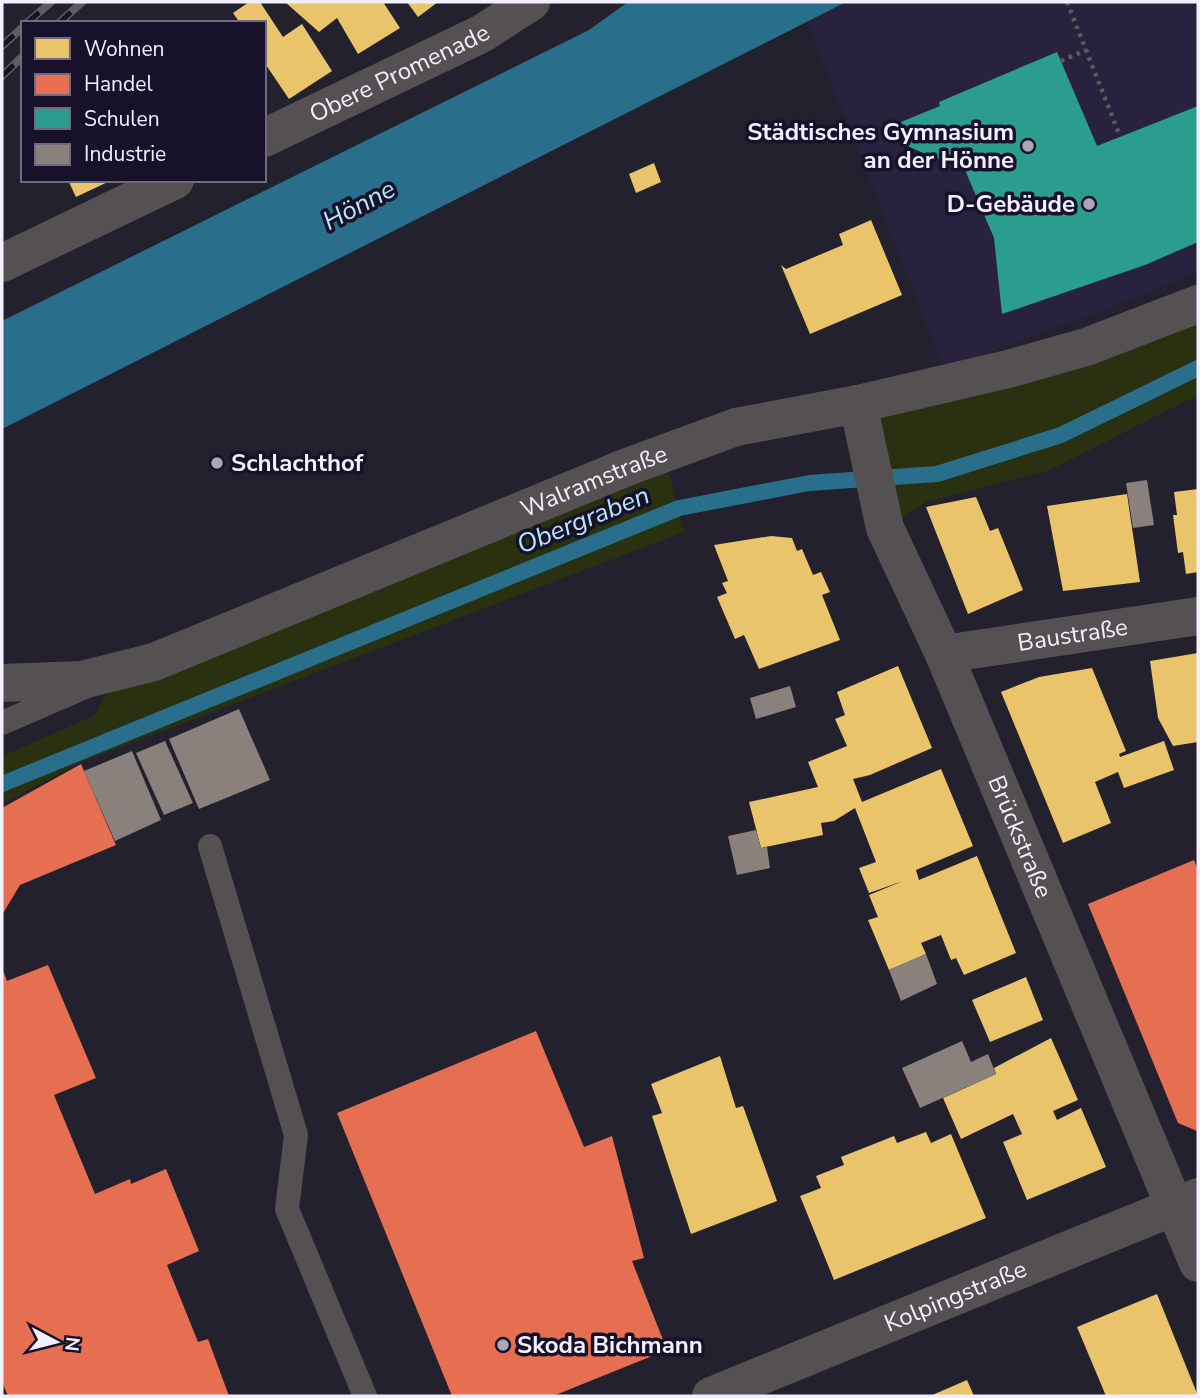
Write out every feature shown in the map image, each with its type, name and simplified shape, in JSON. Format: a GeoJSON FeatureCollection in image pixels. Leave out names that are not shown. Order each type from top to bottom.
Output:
{"type":"FeatureCollection","features":[{"type":"Feature","properties":{"kind":"street","name":"Obere Promenade"},"geometry":{"type":"LineString","coordinates":[[266,137],[481,34],[531,2]]}},
{"type":"Feature","properties":{"kind":"street"},"geometry":{"type":"LineString","coordinates":[[2,263],[171,182]]}},
{"type":"Feature","properties":{"kind":"street","name":"Walramstraße"},"geometry":{"type":"LineString","coordinates":[[2,682],[54,683],[115,674],[154,662],[627,467],[736,427],[858,404],[1009,369],[1073,351],[1198,304]]}},
{"type":"Feature","properties":{"kind":"street","name":"Brückstraße"},"geometry":{"type":"LineString","coordinates":[[858,404],[885,528],[944,653],[1186,1202],[1198,1264]]}},
{"type":"Feature","properties":{"kind":"street","name":"Baustraße"},"geometry":{"type":"LineString","coordinates":[[944,653],[1198,616]]}},
{"type":"Feature","properties":{"kind":"street","name":"Kolpingstraße"},"geometry":{"type":"LineString","coordinates":[[712,1396],[1186,1202]]}},
{"type":"Feature","properties":{"kind":"lane"},"geometry":{"type":"LineString","coordinates":[[2,723],[115,674]]}},
{"type":"Feature","properties":{"kind":"lane"},"geometry":{"type":"LineString","coordinates":[[210,846],[296,1135],[287,1209],[365,1396]]}},
{"type":"Feature","properties":{"kind":"path"},"geometry":{"type":"LineString","coordinates":[[1067,2],[1120,136]]}},
{"type":"Feature","properties":{"kind":"path"},"geometry":{"type":"LineString","coordinates":[[1061,61],[1086,50]]}},
{"type":"Feature","properties":{"kind":"shaded area","name":"Städtisches Gymnasium an der Hönne"},"geometry":{"type":"Polygon","coordinates":[[[846,2],[1198,2],[1198,272],[1105,310],[944,368],[807,21],[846,2]]]}},
{"type":"Feature","properties":{"kind":"green space"},"geometry":{"type":"Polygon","coordinates":[[[1198,304],[1198,395],[1050,470],[927,502],[885,528],[858,404],[1198,304]]]}},
{"type":"Feature","properties":{"kind":"green space"},"geometry":{"type":"Polygon","coordinates":[[[664,454],[684,532],[79,763],[2,804],[2,756],[94,716],[116,678],[664,454]]]}},
{"type":"Feature","properties":{"kind":"water","name":"Hönne"},"geometry":{"type":"Polygon","coordinates":[[[628,2],[846,2],[2,429],[2,321],[589,30],[628,2]]]}},
{"type":"Feature","properties":{"kind":"building: Wohnen"},"geometry":{"type":"Polygon","coordinates":[[[249,2],[260,2],[283,37],[302,24],[332,71],[289,99],[266,65],[266,21],[239,21],[233,13],[249,2]]]}},
{"type":"Feature","properties":{"kind":"building: Wohnen"},"geometry":{"type":"Polygon","coordinates":[[[285,2],[383,2],[400,28],[358,54],[337,18],[319,32],[285,2]]]}},
{"type":"Feature","properties":{"kind":"building: Wohnen"},"geometry":{"type":"Polygon","coordinates":[[[407,2],[438,2],[418,17],[407,2]]]}},
{"type":"Feature","properties":{"kind":"building: Wohnen"},"geometry":{"type":"Polygon","coordinates":[[[654,163],[661,182],[636,193],[629,174],[654,163]]]}},
{"type":"Feature","properties":{"kind":"building: Wohnen"},"geometry":{"type":"Polygon","coordinates":[[[69,182],[108,182],[76,197],[69,182]]]}},
{"type":"Feature","properties":{"kind":"building: Wohnen"},"geometry":{"type":"Polygon","coordinates":[[[871,220],[902,295],[810,334],[781,265],[786,269],[843,245],[839,234],[871,220]]]}},
{"type":"Feature","properties":{"kind":"building: Wohnen"},"geometry":{"type":"Polygon","coordinates":[[[1198,489],[1198,572],[1186,574],[1183,552],[1178,553],[1173,515],[1177,515],[1174,492],[1198,489]]]}},
{"type":"Feature","properties":{"kind":"building: Wohnen"},"geometry":{"type":"Polygon","coordinates":[[[1127,494],[1140,582],[1063,591],[1047,506],[1127,494]]]}},
{"type":"Feature","properties":{"kind":"building: Wohnen"},"geometry":{"type":"Polygon","coordinates":[[[976,497],[990,531],[998,528],[1023,590],[968,614],[926,507],[976,497]]]}},
{"type":"Feature","properties":{"kind":"building: Wohnen"},"geometry":{"type":"Polygon","coordinates":[[[771,536],[792,538],[797,551],[802,549],[813,575],[821,572],[830,592],[822,595],[840,640],[759,669],[744,635],[735,639],[717,597],[727,593],[722,583],[728,581],[714,545],[771,536]]]}},
{"type":"Feature","properties":{"kind":"building: Wohnen"},"geometry":{"type":"Polygon","coordinates":[[[1198,653],[1198,742],[1173,746],[1158,718],[1150,661],[1198,653]]]}},
{"type":"Feature","properties":{"kind":"building: Wohnen"},"geometry":{"type":"Polygon","coordinates":[[[898,666],[932,748],[870,775],[853,779],[862,802],[941,769],[973,846],[916,870],[919,880],[977,856],[1016,953],[964,975],[956,958],[951,960],[941,935],[921,943],[926,954],[889,970],[868,920],[878,917],[869,895],[903,881],[869,893],[859,868],[876,862],[855,808],[834,821],[821,823],[823,835],[761,848],[749,802],[818,787],[808,762],[847,746],[835,719],[845,715],[837,692],[898,666]]]}},
{"type":"Feature","properties":{"kind":"building: Wohnen"},"geometry":{"type":"Polygon","coordinates":[[[1092,668],[1126,751],[1119,754],[1120,757],[1164,741],[1174,770],[1124,788],[1118,772],[1095,782],[1111,823],[1063,843],[1001,692],[1039,677],[1092,668]]]}},
{"type":"Feature","properties":{"kind":"building: Wohnen"},"geometry":{"type":"Polygon","coordinates":[[[1026,977],[1043,1020],[990,1042],[972,1000],[1026,977]]]}},
{"type":"Feature","properties":{"kind":"building: Wohnen"},"geometry":{"type":"Polygon","coordinates":[[[1051,1038],[1078,1100],[1053,1111],[1057,1120],[1081,1108],[1106,1167],[1027,1200],[1003,1142],[1022,1134],[1013,1114],[961,1139],[943,1098],[996,1074],[994,1068],[1051,1038]]]}},
{"type":"Feature","properties":{"kind":"building: Wohnen"},"geometry":{"type":"Polygon","coordinates":[[[720,1056],[736,1108],[743,1106],[777,1201],[691,1234],[652,1116],[662,1113],[651,1084],[720,1056]]]}},
{"type":"Feature","properties":{"kind":"building: Wohnen"},"geometry":{"type":"Polygon","coordinates":[[[926,1132],[931,1143],[951,1134],[986,1218],[834,1280],[800,1196],[821,1188],[816,1176],[844,1165],[841,1157],[894,1136],[897,1143],[926,1132]]]}},
{"type":"Feature","properties":{"kind":"building: Wohnen"},"geometry":{"type":"Polygon","coordinates":[[[1157,1294],[1198,1396],[1106,1396],[1077,1327],[1157,1294]]]}},
{"type":"Feature","properties":{"kind":"building: Wohnen"},"geometry":{"type":"Polygon","coordinates":[[[967,1380],[974,1396],[930,1396],[967,1380]]]}},
{"type":"Feature","properties":{"kind":"building: Handel"},"geometry":{"type":"Polygon","coordinates":[[[81,764],[116,845],[20,885],[2,915],[2,808],[81,764]]]}},
{"type":"Feature","properties":{"kind":"building: Handel"},"geometry":{"type":"Polygon","coordinates":[[[1194,860],[1198,870],[1197,1131],[1178,1123],[1088,904],[1194,860]]]}},
{"type":"Feature","properties":{"kind":"building: Handel"},"geometry":{"type":"Polygon","coordinates":[[[48,965],[96,1078],[54,1095],[95,1194],[130,1179],[131,1184],[166,1169],[199,1251],[167,1265],[198,1342],[208,1339],[229,1396],[8,1396],[2,1382],[2,968],[7,981],[48,965]]]}},
{"type":"Feature","properties":{"kind":"building: Handel"},"geometry":{"type":"Polygon","coordinates":[[[536,1031],[584,1147],[612,1136],[644,1258],[632,1261],[667,1350],[553,1396],[452,1396],[337,1113],[536,1031]]]}},
{"type":"Feature","properties":{"kind":"building: Schulen","name":"D-Gebäude"},"geometry":{"type":"Polygon","coordinates":[[[1057,52],[1097,146],[1198,106],[1198,242],[1145,265],[1002,314],[994,238],[965,170],[909,147],[900,137],[896,124],[940,106],[939,102],[1057,52]]]}},
{"type":"Feature","properties":{"kind":"building: Industrie"},"geometry":{"type":"Polygon","coordinates":[[[1147,480],[1154,525],[1133,528],[1126,483],[1147,480]]]}},
{"type":"Feature","properties":{"kind":"building: Industrie"},"geometry":{"type":"Polygon","coordinates":[[[790,686],[796,707],[756,719],[750,698],[790,686]]]}},
{"type":"Feature","properties":{"kind":"building: Industrie"},"geometry":{"type":"Polygon","coordinates":[[[239,709],[270,780],[199,809],[169,739],[239,709]]]}},
{"type":"Feature","properties":{"kind":"building: Industrie"},"geometry":{"type":"Polygon","coordinates":[[[165,741],[193,803],[164,815],[136,753],[165,741]]]}},
{"type":"Feature","properties":{"kind":"building: Industrie"},"geometry":{"type":"Polygon","coordinates":[[[132,751],[161,820],[115,841],[84,771],[132,751]]]}},
{"type":"Feature","properties":{"kind":"building: Industrie"},"geometry":{"type":"Polygon","coordinates":[[[756,830],[761,848],[767,847],[770,868],[737,875],[728,836],[756,830]]]}},
{"type":"Feature","properties":{"kind":"building: Industrie"},"geometry":{"type":"Polygon","coordinates":[[[926,954],[937,984],[901,1001],[889,970],[926,954]]]}},
{"type":"Feature","properties":{"kind":"building: Industrie"},"geometry":{"type":"Polygon","coordinates":[[[962,1041],[971,1062],[988,1054],[996,1074],[920,1108],[902,1068],[962,1041]]]}},
{"type":"Feature","properties":{"kind":"waterway","name":"Obergraben"},"geometry":{"type":"LineString","coordinates":[[2,784],[679,508],[809,483],[937,474],[1061,435],[1198,368]]}},
{"type":"Feature","properties":{"kind":"railway"},"geometry":{"type":"LineString","coordinates":[[29,21],[51,2]]}},
{"type":"Feature","properties":{"kind":"railway"},"geometry":{"type":"LineString","coordinates":[[61,21],[82,2]]}},
{"type":"Feature","properties":{"kind":"railway"},"geometry":{"type":"LineString","coordinates":[[2,46],[21,29]]}},
{"type":"Feature","properties":{"kind":"railway"},"geometry":{"type":"LineString","coordinates":[[2,76],[21,58]]}},
{"type":"Feature","properties":{"kind":"place","name":"Städtisches Gymnasium an der Hönne"},"geometry":{"type":"Point","coordinates":[1028,146]}},
{"type":"Feature","properties":{"kind":"place","name":"D-Gebäude"},"geometry":{"type":"Point","coordinates":[1089,204]}},
{"type":"Feature","properties":{"kind":"place","name":"Schlachthof"},"geometry":{"type":"Point","coordinates":[217,463]}},
{"type":"Feature","properties":{"kind":"place","name":"Skoda Bichmann"},"geometry":{"type":"Point","coordinates":[503,1345]}}]}
